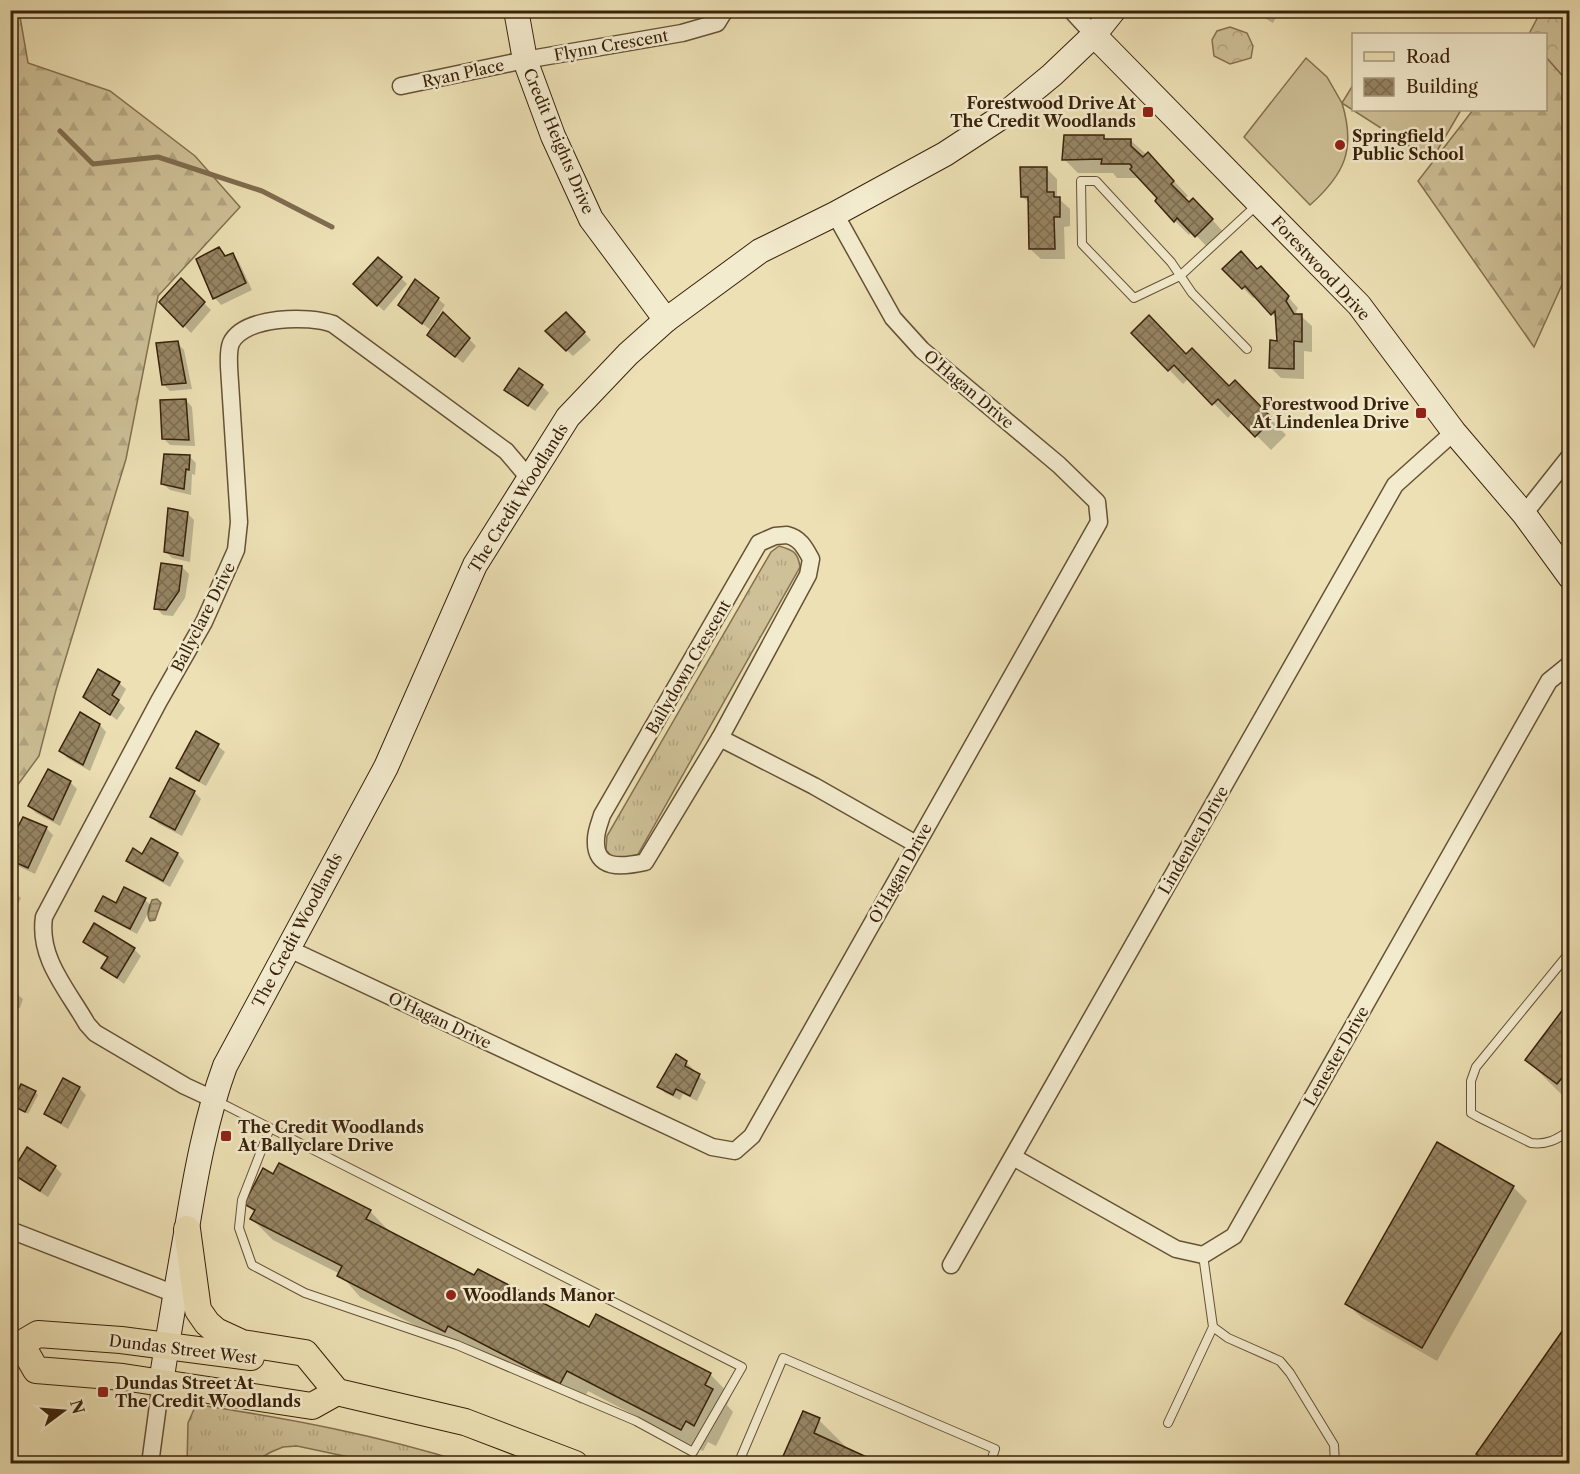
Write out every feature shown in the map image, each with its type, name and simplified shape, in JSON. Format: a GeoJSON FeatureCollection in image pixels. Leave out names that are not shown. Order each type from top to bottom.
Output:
{"type":"FeatureCollection","features":[{"type":"Feature","properties":{"kind":"main road"},"geometry":{"type":"LineString","coordinates":[[187,1229],[198,1310],[216,1331],[242,1342],[305,1353],[337,1392],[465,1422],[575,1464]]}},
{"type":"Feature","properties":{"kind":"main road","name":"Dundas Street West"},"geometry":{"type":"LineString","coordinates":[[319,1369],[234,1354],[121,1340],[39,1334],[16,1344],[36,1370],[162,1383],[312,1406],[337,1392]]}},
{"type":"Feature","properties":{"kind":"street","name":"Credit Heights Drive"},"geometry":{"type":"LineString","coordinates":[[516,10],[525,60],[553,136],[591,219],[666,320]]}},
{"type":"Feature","properties":{"kind":"street","name":"Flynn Crescent"},"geometry":{"type":"LineString","coordinates":[[525,60],[682,33],[717,23],[725,10]]}},
{"type":"Feature","properties":{"kind":"street"},"geometry":{"type":"LineString","coordinates":[[1071,10],[1094,35]]}},
{"type":"Feature","properties":{"kind":"street","name":"The Credit Woodlands"},"geometry":{"type":"LineString","coordinates":[[162,1383],[196,1168],[213,1099],[225,1066],[386,767],[475,565],[568,417],[628,354],[666,320],[760,251],[945,154],[1000,118],[1052,75],[1094,35],[1114,10]]}},
{"type":"Feature","properties":{"kind":"street","name":"Forestwood Drive"},"geometry":{"type":"LineString","coordinates":[[1094,35],[1359,305],[1454,432],[1524,514],[1569,577]]}},
{"type":"Feature","properties":{"kind":"street","name":"Ryan Place"},"geometry":{"type":"LineString","coordinates":[[401,86],[525,60]]}},
{"type":"Feature","properties":{"kind":"street","name":"O'Hagan Drive"},"geometry":{"type":"LineString","coordinates":[[287,948],[712,1147],[735,1150],[752,1136],[1099,522],[1097,502],[1059,465],[922,350],[893,318],[834,214]]}},
{"type":"Feature","properties":{"kind":"street","name":"Ballyclare Drive"},"geometry":{"type":"LineString","coordinates":[[213,1099],[185,1086],[95,1034],[47,956],[42,938],[44,917],[159,701],[204,622],[236,550],[239,522],[229,367],[231,342],[244,330],[261,324],[306,319],[322,320],[333,324],[506,451],[529,478]]}},
{"type":"Feature","properties":{"kind":"street","name":"Lindenlea Drive"},"geometry":{"type":"LineString","coordinates":[[951,1264],[1395,485],[1454,432]]}},
{"type":"Feature","properties":{"kind":"street"},"geometry":{"type":"LineString","coordinates":[[1524,514],[1569,456]]}},
{"type":"Feature","properties":{"kind":"street","name":"Ballydown Crescent"},"geometry":{"type":"LineString","coordinates":[[775,536],[792,536],[802,544],[811,559],[808,575],[720,738],[645,862],[624,867],[608,864],[597,852],[596,837],[602,815],[759,543],[775,536]]}},
{"type":"Feature","properties":{"kind":"street","name":"Lenester Drive"},"geometry":{"type":"LineString","coordinates":[[1203,1255],[1234,1236],[1549,681],[1569,663]]}},
{"type":"Feature","properties":{"kind":"street"},"geometry":{"type":"LineString","coordinates":[[720,738],[814,786],[916,844]]}},
{"type":"Feature","properties":{"kind":"street"},"geometry":{"type":"LineString","coordinates":[[1012,1157],[1176,1249],[1203,1255]]}},
{"type":"Feature","properties":{"kind":"street"},"geometry":{"type":"LineString","coordinates":[[10,1230],[175,1294]]}},
{"type":"Feature","properties":{"kind":"street"},"geometry":{"type":"LineString","coordinates":[[150,1464],[162,1383]]}},
{"type":"Feature","properties":{"kind":"lane"},"geometry":{"type":"LineString","coordinates":[[1247,349],[1192,292],[1180,276],[1170,262],[1096,182],[1081,181],[1082,244],[1134,298],[1180,276],[1260,202]]}},
{"type":"Feature","properties":{"kind":"lane"},"geometry":{"type":"LineString","coordinates":[[1569,952],[1476,1067],[1471,1081],[1471,1113],[1531,1143],[1553,1141],[1569,1130]]}},
{"type":"Feature","properties":{"kind":"lane"},"geometry":{"type":"LineString","coordinates":[[213,1099],[742,1367],[693,1452],[636,1422],[457,1345],[305,1293],[252,1265],[239,1228],[242,1200],[270,1128]]}},
{"type":"Feature","properties":{"kind":"lane"},"geometry":{"type":"LineString","coordinates":[[1168,1423],[1213,1327],[1203,1255]]}},
{"type":"Feature","properties":{"kind":"lane"},"geometry":{"type":"LineString","coordinates":[[1213,1327],[1228,1338],[1280,1361],[1290,1372],[1334,1445],[1335,1464]]}},
{"type":"Feature","properties":{"kind":"lane"},"geometry":{"type":"LineString","coordinates":[[738,1464],[783,1358],[995,1449],[990,1464]]}},
{"type":"Feature","properties":{"kind":"green space"},"geometry":{"type":"Polygon","coordinates":[[[10,11],[19,11],[28,63],[110,91],[195,156],[240,207],[158,296],[126,459],[56,690],[39,756],[11,794],[10,11]]]}},
{"type":"Feature","properties":{"kind":"green space"},"geometry":{"type":"Polygon","coordinates":[[[1541,11],[1569,11],[1569,83],[1547,58],[1547,33],[1530,33],[1541,11]]]}},
{"type":"Feature","properties":{"kind":"green space"},"geometry":{"type":"Polygon","coordinates":[[[1230,27],[1247,33],[1253,46],[1251,58],[1230,64],[1214,56],[1212,40],[1217,31],[1230,27]]]}},
{"type":"Feature","properties":{"kind":"green space"},"geometry":{"type":"Polygon","coordinates":[[[1306,58],[1327,77],[1342,103],[1348,134],[1344,160],[1339,171],[1322,194],[1310,205],[1244,137],[1306,58]]]}},
{"type":"Feature","properties":{"kind":"green space"},"geometry":{"type":"Polygon","coordinates":[[[1547,58],[1569,83],[1569,269],[1534,347],[1418,181],[1472,111],[1547,111],[1547,58]]]}},
{"type":"Feature","properties":{"kind":"green space"},"geometry":{"type":"Polygon","coordinates":[[[1352,87],[1352,109],[1342,103],[1352,87]]]}},
{"type":"Feature","properties":{"kind":"green space"},"geometry":{"type":"Polygon","coordinates":[[[1354,111],[1460,111],[1434,156],[1426,157],[1354,111]]]}},
{"type":"Feature","properties":{"kind":"green space"},"geometry":{"type":"Polygon","coordinates":[[[779,546],[794,552],[800,567],[637,856],[614,859],[606,850],[607,836],[771,552],[779,546]]]}},
{"type":"Feature","properties":{"kind":"green space"},"geometry":{"type":"Polygon","coordinates":[[[200,1405],[334,1429],[400,1444],[466,1463],[377,1463],[297,1446],[283,1447],[252,1463],[187,1463],[188,1423],[195,1407],[200,1405]]]}},
{"type":"Feature","properties":{"kind":"shaded area"},"geometry":{"type":"Polygon","coordinates":[[[157,899],[161,903],[155,920],[150,921],[148,914],[150,905],[152,900],[157,899]]]}},
{"type":"Feature","properties":{"kind":"building"},"geometry":{"type":"Polygon","coordinates":[[[1064,135],[1104,135],[1104,139],[1131,139],[1131,146],[1143,157],[1148,152],[1174,181],[1171,184],[1189,202],[1193,198],[1213,219],[1195,237],[1177,218],[1174,222],[1155,201],[1157,198],[1130,169],[1132,167],[1130,164],[1101,164],[1102,159],[1062,160],[1064,135]]]}},
{"type":"Feature","properties":{"kind":"building"},"geometry":{"type":"Polygon","coordinates":[[[1020,167],[1047,167],[1047,192],[1054,192],[1054,197],[1060,197],[1060,217],[1054,217],[1055,249],[1029,249],[1028,197],[1021,197],[1020,167]]]}},
{"type":"Feature","properties":{"kind":"building"},"geometry":{"type":"Polygon","coordinates":[[[219,247],[225,256],[233,253],[246,283],[213,299],[196,259],[219,247]]]}},
{"type":"Feature","properties":{"kind":"building"},"geometry":{"type":"Polygon","coordinates":[[[1241,251],[1257,269],[1261,266],[1289,296],[1286,301],[1294,314],[1302,314],[1302,342],[1294,341],[1294,369],[1269,368],[1270,340],[1277,341],[1275,311],[1271,315],[1245,286],[1242,289],[1222,269],[1241,251]]]}},
{"type":"Feature","properties":{"kind":"building"},"geometry":{"type":"Polygon","coordinates":[[[378,257],[402,277],[377,306],[353,284],[378,257]]]}},
{"type":"Feature","properties":{"kind":"building"},"geometry":{"type":"Polygon","coordinates":[[[181,278],[205,302],[183,327],[159,302],[181,278]]]}},
{"type":"Feature","properties":{"kind":"building"},"geometry":{"type":"Polygon","coordinates":[[[415,279],[439,298],[422,324],[398,305],[415,279]]]}},
{"type":"Feature","properties":{"kind":"building"},"geometry":{"type":"Polygon","coordinates":[[[443,312],[470,338],[455,357],[427,335],[443,312]]]}},
{"type":"Feature","properties":{"kind":"building"},"geometry":{"type":"Polygon","coordinates":[[[566,312],[585,332],[566,351],[545,331],[566,312]]]}},
{"type":"Feature","properties":{"kind":"building"},"geometry":{"type":"Polygon","coordinates":[[[1149,315],[1186,354],[1192,348],[1229,386],[1235,380],[1273,419],[1255,437],[1218,399],[1212,405],[1174,365],[1168,371],[1131,333],[1149,315]]]}},
{"type":"Feature","properties":{"kind":"building"},"geometry":{"type":"Polygon","coordinates":[[[178,341],[186,383],[162,385],[156,343],[178,341]]]}},
{"type":"Feature","properties":{"kind":"building"},"geometry":{"type":"Polygon","coordinates":[[[519,368],[543,385],[528,406],[504,390],[519,368]]]}},
{"type":"Feature","properties":{"kind":"building"},"geometry":{"type":"Polygon","coordinates":[[[186,399],[189,440],[162,439],[160,400],[186,399]]]}},
{"type":"Feature","properties":{"kind":"building"},"geometry":{"type":"Polygon","coordinates":[[[164,454],[190,455],[184,489],[161,484],[164,454]]]}},
{"type":"Feature","properties":{"kind":"building"},"geometry":{"type":"Polygon","coordinates":[[[168,508],[188,512],[183,556],[164,552],[168,508]]]}},
{"type":"Feature","properties":{"kind":"building"},"geometry":{"type":"Polygon","coordinates":[[[161,563],[182,566],[179,591],[166,610],[154,609],[161,563]]]}},
{"type":"Feature","properties":{"kind":"building"},"geometry":{"type":"Polygon","coordinates":[[[98,669],[120,682],[112,695],[119,700],[110,715],[83,697],[98,669]]]}},
{"type":"Feature","properties":{"kind":"building"},"geometry":{"type":"Polygon","coordinates":[[[80,712],[100,724],[83,765],[59,751],[80,712]]]}},
{"type":"Feature","properties":{"kind":"building"},"geometry":{"type":"Polygon","coordinates":[[[196,731],[219,744],[199,781],[176,768],[196,731]]]}},
{"type":"Feature","properties":{"kind":"building"},"geometry":{"type":"Polygon","coordinates":[[[48,769],[71,781],[53,820],[28,806],[48,769]]]}},
{"type":"Feature","properties":{"kind":"building"},"geometry":{"type":"Polygon","coordinates":[[[170,778],[195,791],[175,830],[150,817],[170,778]]]}},
{"type":"Feature","properties":{"kind":"building"},"geometry":{"type":"Polygon","coordinates":[[[23,817],[47,827],[28,868],[10,860],[14,847],[10,842],[23,817]]]}},
{"type":"Feature","properties":{"kind":"building"},"geometry":{"type":"Polygon","coordinates":[[[151,838],[178,853],[163,881],[126,861],[133,848],[142,854],[151,838]]]}},
{"type":"Feature","properties":{"kind":"building"},"geometry":{"type":"Polygon","coordinates":[[[124,887],[146,898],[130,929],[95,911],[103,896],[116,903],[124,887]]]}},
{"type":"Feature","properties":{"kind":"building"},"geometry":{"type":"Polygon","coordinates":[[[94,923],[135,948],[117,978],[101,968],[108,957],[83,942],[94,923]]]}},
{"type":"Feature","properties":{"kind":"building"},"geometry":{"type":"Polygon","coordinates":[[[10,988],[17,991],[13,1002],[10,1001],[10,988]]]}},
{"type":"Feature","properties":{"kind":"building"},"geometry":{"type":"Polygon","coordinates":[[[1570,1000],[1570,1068],[1557,1084],[1525,1060],[1570,1000]]]}},
{"type":"Feature","properties":{"kind":"building"},"geometry":{"type":"Polygon","coordinates":[[[676,1054],[687,1061],[685,1066],[700,1074],[690,1096],[676,1089],[673,1095],[657,1087],[676,1054]]]}},
{"type":"Feature","properties":{"kind":"building"},"geometry":{"type":"Polygon","coordinates":[[[63,1078],[80,1087],[61,1123],[44,1114],[63,1078]]]}},
{"type":"Feature","properties":{"kind":"building"},"geometry":{"type":"Polygon","coordinates":[[[21,1084],[36,1091],[25,1112],[11,1105],[21,1084]]]}},
{"type":"Feature","properties":{"kind":"building"},"geometry":{"type":"Polygon","coordinates":[[[1437,1142],[1514,1186],[1422,1348],[1345,1304],[1437,1142]]]}},
{"type":"Feature","properties":{"kind":"building"},"geometry":{"type":"Polygon","coordinates":[[[27,1147],[56,1166],[40,1191],[11,1173],[27,1147]]]}},
{"type":"Feature","properties":{"kind":"building","name":"Woodlands Manor"},"geometry":{"type":"Polygon","coordinates":[[[279,1163],[371,1210],[366,1219],[474,1275],[478,1269],[589,1327],[596,1314],[711,1373],[705,1385],[713,1389],[694,1426],[686,1421],[681,1430],[567,1371],[560,1384],[448,1326],[445,1332],[337,1276],[342,1266],[250,1219],[255,1210],[244,1204],[263,1168],[273,1174],[279,1163]]]}},
{"type":"Feature","properties":{"kind":"building"},"geometry":{"type":"Polygon","coordinates":[[[1570,1320],[1570,1464],[1489,1464],[1476,1454],[1570,1320]]]}},
{"type":"Feature","properties":{"kind":"building"},"geometry":{"type":"Polygon","coordinates":[[[803,1411],[820,1418],[814,1433],[882,1464],[787,1464],[781,1461],[803,1411]]]}},
{"type":"Feature","properties":{"kind":"building"},"geometry":{"type":"Polygon","coordinates":[[[10,1460],[34,1464],[10,1464],[10,1460]]]}},
{"type":"Feature","properties":{"kind":"waterway"},"geometry":{"type":"LineString","coordinates":[[60,131],[93,164],[158,157],[262,191],[332,227]]}},
{"type":"Feature","properties":{"kind":"place","name":"Forestwood Drive At The Credit Woodlands"},"geometry":{"type":"Point","coordinates":[1148,112]}},
{"type":"Feature","properties":{"kind":"place","name":"Springfield Public School"},"geometry":{"type":"Point","coordinates":[1340,145]}},
{"type":"Feature","properties":{"kind":"place","name":"Forestwood Drive At Lindenlea Drive"},"geometry":{"type":"Point","coordinates":[1421,413]}},
{"type":"Feature","properties":{"kind":"place","name":"The Credit Woodlands At Ballyclare Drive"},"geometry":{"type":"Point","coordinates":[226,1136]}},
{"type":"Feature","properties":{"kind":"place","name":"Woodlands Manor"},"geometry":{"type":"Point","coordinates":[451,1295]}},
{"type":"Feature","properties":{"kind":"place","name":"Dundas Street At The Credit Woodlands"},"geometry":{"type":"Point","coordinates":[103,1392]}}]}
